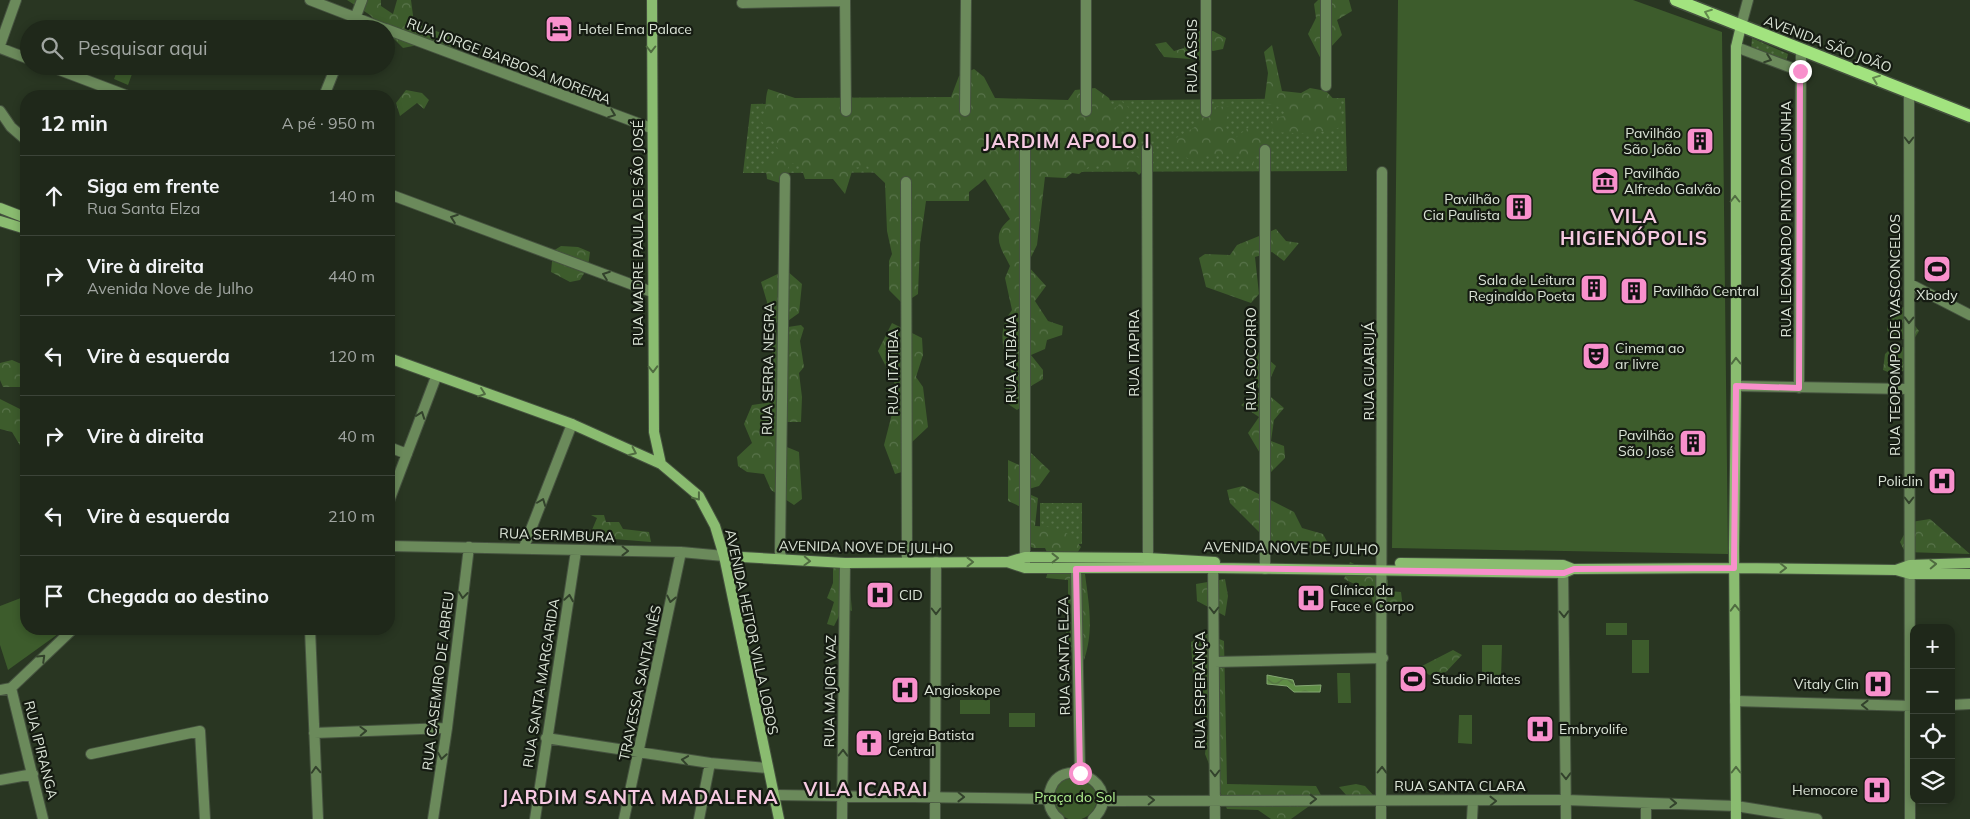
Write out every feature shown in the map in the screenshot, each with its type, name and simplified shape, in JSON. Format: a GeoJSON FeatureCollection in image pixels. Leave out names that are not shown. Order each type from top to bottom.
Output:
{"type":"FeatureCollection","features":[{"type":"Feature","properties":{"kind":"main road","name":"RUA MADRE PAULA DE SÃO JOSÉ"},"geometry":{"type":"LineString","coordinates":[[652,0],[651,128],[654,432],[661,464]]}},
{"type":"Feature","properties":{"kind":"main road","name":"AVENIDA SÃO JOÃO"},"geometry":{"type":"LineString","coordinates":[[1676,0],[1970,116]]}},
{"type":"Feature","properties":{"kind":"main road"},"geometry":{"type":"LineString","coordinates":[[1736,819],[1734,568],[1736,47],[1741,26]]}},
{"type":"Feature","properties":{"kind":"main road"},"geometry":{"type":"LineString","coordinates":[[0,208],[20,216]]}},
{"type":"Feature","properties":{"kind":"main road"},"geometry":{"type":"LineString","coordinates":[[0,221],[20,227]]}},
{"type":"Feature","properties":{"kind":"main road","name":"AVENIDA HEITOR VILLA LOBOS"},"geometry":{"type":"LineString","coordinates":[[395,360],[436,377],[572,424],[661,464],[699,496],[715,526],[724,556],[779,819]]}},
{"type":"Feature","properties":{"kind":"main road","name":"AVENIDA NOVE DE JULHO"},"geometry":{"type":"LineString","coordinates":[[724,556],[845,563],[1007,562],[1076,569],[1265,565],[1567,569],[1910,570],[1970,574]]}},
{"type":"Feature","properties":{"kind":"main road","name":"AVENIDA NOVE DE JULHO"},"geometry":{"type":"LineString","coordinates":[[1025,563],[1148,558],[1213,565]]}},
{"type":"Feature","properties":{"kind":"main road","name":"AVENIDA NOVE DE JULHO"},"geometry":{"type":"LineString","coordinates":[[1910,570],[1970,563]]}},
{"type":"Feature","properties":{"kind":"street"},"geometry":{"type":"LineString","coordinates":[[16,0],[0,46],[20,55]]}},
{"type":"Feature","properties":{"kind":"street","name":"RUA JORGE BARBOSA MOREIRA"},"geometry":{"type":"LineString","coordinates":[[310,0],[361,20]]}},
{"type":"Feature","properties":{"kind":"street"},"geometry":{"type":"LineString","coordinates":[[355,18],[362,0]]}},
{"type":"Feature","properties":{"kind":"street"},"geometry":{"type":"LineString","coordinates":[[742,3],[845,0],[846,111]]}},
{"type":"Feature","properties":{"kind":"street"},"geometry":{"type":"LineString","coordinates":[[964,112],[966,0]]}},
{"type":"Feature","properties":{"kind":"street"},"geometry":{"type":"LineString","coordinates":[[1086,0],[1086,111]]}},
{"type":"Feature","properties":{"kind":"street","name":"RUA ASSIS"},"geometry":{"type":"LineString","coordinates":[[1206,0],[1206,112]]}},
{"type":"Feature","properties":{"kind":"street"},"geometry":{"type":"LineString","coordinates":[[1326,0],[1326,86]]}},
{"type":"Feature","properties":{"kind":"street"},"geometry":{"type":"LineString","coordinates":[[1741,26],[1748,0]]}},
{"type":"Feature","properties":{"kind":"street","name":"RUA JORGE BARBOSA MOREIRA"},"geometry":{"type":"LineString","coordinates":[[395,32],[651,128]]}},
{"type":"Feature","properties":{"kind":"street"},"geometry":{"type":"LineString","coordinates":[[1736,47],[1800,71]]}},
{"type":"Feature","properties":{"kind":"street","name":"RUA LEONARDO PINTO DA CUNHA"},"geometry":{"type":"LineString","coordinates":[[1799,388],[1801,50]]}},
{"type":"Feature","properties":{"kind":"street"},"geometry":{"type":"LineString","coordinates":[[73,75],[112,90]]}},
{"type":"Feature","properties":{"kind":"street"},"geometry":{"type":"LineString","coordinates":[[326,90],[332,75]]}},
{"type":"Feature","properties":{"kind":"street","name":"RUA TEOPOMPO DE VASCONCELOS"},"geometry":{"type":"LineString","coordinates":[[1909,91],[1910,284],[1908,389],[1911,669]]}},
{"type":"Feature","properties":{"kind":"street"},"geometry":{"type":"LineString","coordinates":[[0,110],[11,127],[20,135]]}},
{"type":"Feature","properties":{"kind":"street","name":"RUA ITAPIRA"},"geometry":{"type":"LineString","coordinates":[[1147,148],[1148,558]]}},
{"type":"Feature","properties":{"kind":"street","name":"RUA ATIBAIA"},"geometry":{"type":"LineString","coordinates":[[1024,150],[1025,563]]}},
{"type":"Feature","properties":{"kind":"street","name":"RUA SOCORRO"},"geometry":{"type":"LineString","coordinates":[[1264,150],[1265,565]]}},
{"type":"Feature","properties":{"kind":"street","name":"RUA GUARUJÁ"},"geometry":{"type":"LineString","coordinates":[[1381,819],[1383,658],[1382,172]]}},
{"type":"Feature","properties":{"kind":"street","name":"RUA SERRA NEGRA"},"geometry":{"type":"LineString","coordinates":[[782,560],[780,553],[784,178]]}},
{"type":"Feature","properties":{"kind":"street","name":"RUA ITATIBA"},"geometry":{"type":"LineString","coordinates":[[906,182],[907,562]]}},
{"type":"Feature","properties":{"kind":"street"},"geometry":{"type":"LineString","coordinates":[[395,196],[652,292]]}},
{"type":"Feature","properties":{"kind":"street"},"geometry":{"type":"LineString","coordinates":[[1910,284],[1970,315]]}},
{"type":"Feature","properties":{"kind":"street"},"geometry":{"type":"LineString","coordinates":[[395,485],[436,377]]}},
{"type":"Feature","properties":{"kind":"street"},"geometry":{"type":"LineString","coordinates":[[1736,386],[1908,389]]}},
{"type":"Feature","properties":{"kind":"street"},"geometry":{"type":"LineString","coordinates":[[524,547],[572,424]]}},
{"type":"Feature","properties":{"kind":"street"},"geometry":{"type":"LineString","coordinates":[[395,449],[407,454]]}},
{"type":"Feature","properties":{"kind":"street","name":"RUA SERIMBURA"},"geometry":{"type":"LineString","coordinates":[[395,546],[524,547],[682,552],[724,556]]}},
{"type":"Feature","properties":{"kind":"street","name":"RUA CASEMIRO DE ABREU"},"geometry":{"type":"LineString","coordinates":[[433,819],[447,728],[468,547]]}},
{"type":"Feature","properties":{"kind":"street","name":"RUA SANTA MARGARIDA"},"geometry":{"type":"LineString","coordinates":[[535,819],[576,550]]}},
{"type":"Feature","properties":{"kind":"street","name":"TRAVESSA SANTA INÊS"},"geometry":{"type":"LineString","coordinates":[[624,819],[682,552]]}},
{"type":"Feature","properties":{"kind":"street"},"geometry":{"type":"LineString","coordinates":[[935,819],[936,562]]}},
{"type":"Feature","properties":{"kind":"street","name":"RUA MAJOR VAZ"},"geometry":{"type":"LineString","coordinates":[[842,819],[845,563]]}},
{"type":"Feature","properties":{"kind":"street","name":"RUA ESPERANÇA"},"geometry":{"type":"LineString","coordinates":[[1213,565],[1215,819]]}},
{"type":"Feature","properties":{"kind":"street","name":"RUA SANTA ELZA"},"geometry":{"type":"LineString","coordinates":[[1076,569],[1080,773]]}},
{"type":"Feature","properties":{"kind":"street"},"geometry":{"type":"LineString","coordinates":[[1566,819],[1567,569]]}},
{"type":"Feature","properties":{"kind":"street"},"geometry":{"type":"LineString","coordinates":[[0,690],[11,688],[67,635]]}},
{"type":"Feature","properties":{"kind":"street"},"geometry":{"type":"LineString","coordinates":[[310,635],[318,819]]}},
{"type":"Feature","properties":{"kind":"street"},"geometry":{"type":"LineString","coordinates":[[1214,662],[1383,658]]}},
{"type":"Feature","properties":{"kind":"street","name":"RUA IPIRANGA"},"geometry":{"type":"LineString","coordinates":[[11,688],[43,819]]}},
{"type":"Feature","properties":{"kind":"street"},"geometry":{"type":"LineString","coordinates":[[1736,702],[1910,706]]}},
{"type":"Feature","properties":{"kind":"street"},"geometry":{"type":"LineString","coordinates":[[1955,705],[1970,704]]}},
{"type":"Feature","properties":{"kind":"street","name":"RUA TEOPOMPO DE VASCONCELOS"},"geometry":{"type":"LineString","coordinates":[[1910,819],[1912,714]]}},
{"type":"Feature","properties":{"kind":"street"},"geometry":{"type":"LineString","coordinates":[[314,733],[447,728]]}},
{"type":"Feature","properties":{"kind":"street"},"geometry":{"type":"LineString","coordinates":[[91,754],[200,730],[205,819]]}},
{"type":"Feature","properties":{"kind":"street"},"geometry":{"type":"LineString","coordinates":[[546,738],[710,763],[768,768]]}},
{"type":"Feature","properties":{"kind":"street"},"geometry":{"type":"LineString","coordinates":[[698,819],[710,763]]}},
{"type":"Feature","properties":{"kind":"street"},"geometry":{"type":"LineString","coordinates":[[1059,819],[1051,808],[1050,792],[1058,778],[1065,774],[1080,773],[1094,780],[1102,794],[1100,811],[1093,819]]}},
{"type":"Feature","properties":{"kind":"street"},"geometry":{"type":"LineString","coordinates":[[0,780],[33,774]]}},
{"type":"Feature","properties":{"kind":"street"},"geometry":{"type":"LineString","coordinates":[[774,795],[1049,799]]}},
{"type":"Feature","properties":{"kind":"street","name":"RUA SANTA CLARA"},"geometry":{"type":"LineString","coordinates":[[1102,801],[1215,799],[1566,800],[1736,806],[1817,819]]}},
{"type":"Feature","properties":{"kind":"street"},"geometry":{"type":"LineString","coordinates":[[1472,819],[1473,801]]}},
{"type":"Feature","properties":{"kind":"street"},"geometry":{"type":"LineString","coordinates":[[1646,803],[1646,819]]}},
{"type":"Feature","properties":{"kind":"green space"},"geometry":{"type":"Polygon","coordinates":[[[347,0],[381,0],[381,6],[393,14],[397,0],[411,0],[414,23],[458,39],[451,52],[428,43],[403,48],[395,40],[395,20],[375,20],[347,0]]]}},
{"type":"Feature","properties":{"kind":"green space"},"geometry":{"type":"Polygon","coordinates":[[[1318,0],[1349,0],[1352,11],[1337,20],[1342,35],[1330,48],[1325,67],[1308,34],[1316,18],[1314,4],[1318,0]]]}},
{"type":"Feature","properties":{"kind":"green space"},"geometry":{"type":"Polygon","coordinates":[[[1398,0],[1633,0],[1722,32],[1728,554],[1392,548],[1398,0]]]}},
{"type":"Feature","properties":{"kind":"green space"},"geometry":{"type":"Polygon","coordinates":[[[1213,31],[1226,38],[1223,49],[1213,51],[1204,48],[1202,60],[1164,57],[1155,44],[1166,42],[1174,51],[1184,48],[1187,39],[1185,32],[1213,31]]]}},
{"type":"Feature","properties":{"kind":"green space"},"geometry":{"type":"Polygon","coordinates":[[[1752,38],[1788,54],[1786,62],[1751,50],[1752,38]]]}},
{"type":"Feature","properties":{"kind":"green space"},"geometry":{"type":"Polygon","coordinates":[[[1272,45],[1282,91],[1301,93],[1310,88],[1326,91],[1341,107],[1342,127],[1313,134],[1273,132],[1272,119],[1287,115],[1276,105],[1264,104],[1268,73],[1264,52],[1272,45]]]}},
{"type":"Feature","properties":{"kind":"green space"},"geometry":{"type":"Polygon","coordinates":[[[974,69],[984,77],[995,98],[1068,100],[1075,90],[1095,88],[1109,98],[1113,108],[1118,107],[1120,100],[1129,108],[1124,121],[1117,125],[1120,136],[1125,146],[1133,155],[1144,159],[1145,168],[1139,175],[1131,167],[1108,171],[1104,165],[1091,165],[1079,174],[1072,173],[1066,178],[1045,177],[1037,245],[1027,265],[1046,286],[1035,301],[1048,321],[1063,326],[1062,335],[1047,340],[1045,349],[1031,355],[1043,370],[1043,379],[1031,386],[1029,402],[1017,410],[1008,404],[1005,385],[1012,373],[1004,349],[1003,333],[1007,318],[1012,310],[1005,278],[1010,266],[999,242],[1000,231],[1010,219],[985,179],[969,192],[969,201],[926,201],[920,244],[918,294],[909,300],[901,302],[889,290],[889,261],[892,254],[887,231],[885,183],[867,166],[853,168],[845,194],[833,179],[805,179],[799,161],[789,165],[783,184],[767,179],[765,162],[780,152],[761,120],[768,89],[795,98],[951,97],[959,76],[974,69]]]}},
{"type":"Feature","properties":{"kind":"green space"},"geometry":{"type":"Polygon","coordinates":[[[116,75],[132,75],[128,85],[114,79],[116,75]]]}},
{"type":"Feature","properties":{"kind":"green space"},"geometry":{"type":"Polygon","coordinates":[[[406,90],[422,93],[429,100],[424,109],[417,103],[400,116],[396,103],[406,90]]]}},
{"type":"Feature","properties":{"kind":"green space"},"geometry":{"type":"Polygon","coordinates":[[[1345,98],[1347,171],[743,173],[751,104],[1345,98]]]}},
{"type":"Feature","properties":{"kind":"green space"},"geometry":{"type":"Polygon","coordinates":[[[1230,106],[1224,129],[1234,139],[1249,127],[1263,135],[1267,147],[1254,153],[1253,166],[1240,155],[1207,154],[1198,164],[1164,145],[1195,127],[1208,108],[1230,106]]]}},
{"type":"Feature","properties":{"kind":"green space"},"geometry":{"type":"Polygon","coordinates":[[[1276,229],[1286,241],[1299,243],[1284,261],[1272,252],[1255,257],[1259,294],[1251,303],[1206,287],[1199,258],[1205,254],[1230,255],[1237,245],[1276,229]]]}},
{"type":"Feature","properties":{"kind":"green space"},"geometry":{"type":"Polygon","coordinates":[[[561,246],[578,247],[590,252],[588,267],[580,280],[570,282],[551,272],[553,251],[561,246]]]}},
{"type":"Feature","properties":{"kind":"green space"},"geometry":{"type":"Polygon","coordinates":[[[786,270],[802,284],[799,313],[785,323],[764,322],[767,302],[761,282],[786,270]]]}},
{"type":"Feature","properties":{"kind":"green space"},"geometry":{"type":"Polygon","coordinates":[[[1899,306],[1908,308],[1909,318],[1919,331],[1914,339],[1894,339],[1887,330],[1889,319],[1899,306]]]}},
{"type":"Feature","properties":{"kind":"green space"},"geometry":{"type":"Polygon","coordinates":[[[892,323],[922,338],[923,355],[916,377],[923,387],[928,427],[911,443],[912,469],[895,474],[884,445],[898,390],[878,351],[892,323]]]}},
{"type":"Feature","properties":{"kind":"green space"},"geometry":{"type":"Polygon","coordinates":[[[801,325],[804,328],[800,341],[804,367],[799,373],[802,397],[801,422],[781,422],[782,445],[799,452],[802,499],[794,505],[771,490],[764,474],[747,472],[738,466],[737,457],[752,443],[744,424],[752,405],[774,402],[774,362],[768,333],[776,329],[777,339],[782,340],[788,327],[801,325]]]}},
{"type":"Feature","properties":{"kind":"green space"},"geometry":{"type":"Polygon","coordinates":[[[1892,347],[1903,347],[1908,354],[1906,370],[1893,374],[1883,370],[1885,354],[1892,347]]]}},
{"type":"Feature","properties":{"kind":"green space"},"geometry":{"type":"Polygon","coordinates":[[[1260,352],[1276,366],[1271,377],[1271,397],[1284,408],[1274,420],[1271,441],[1284,446],[1285,458],[1271,472],[1248,433],[1259,417],[1241,405],[1260,392],[1247,356],[1260,352]]]}},
{"type":"Feature","properties":{"kind":"green space"},"geometry":{"type":"Polygon","coordinates":[[[12,360],[20,363],[20,387],[3,387],[0,380],[0,363],[12,360]]]}},
{"type":"Feature","properties":{"kind":"green space"},"geometry":{"type":"Polygon","coordinates":[[[0,399],[20,409],[20,445],[12,432],[0,429],[0,399]]]}},
{"type":"Feature","properties":{"kind":"green space"},"geometry":{"type":"Polygon","coordinates":[[[1031,453],[1050,471],[1039,486],[1022,491],[1038,498],[1035,526],[1061,530],[1071,536],[1081,547],[1071,563],[1085,574],[1090,628],[1084,660],[1073,657],[1067,634],[1061,621],[1068,618],[1068,580],[1046,578],[1051,561],[1045,548],[1034,548],[1022,544],[1019,532],[1021,507],[1008,501],[1008,460],[1028,469],[1031,453]]]}},
{"type":"Feature","properties":{"kind":"green space"},"geometry":{"type":"Polygon","coordinates":[[[1243,486],[1294,512],[1302,528],[1323,534],[1331,549],[1274,547],[1230,503],[1227,490],[1243,486]]]}},
{"type":"Feature","properties":{"kind":"green space"},"geometry":{"type":"Polygon","coordinates":[[[1040,503],[1082,503],[1082,544],[1040,544],[1040,503]]]}},
{"type":"Feature","properties":{"kind":"green space"},"geometry":{"type":"Polygon","coordinates":[[[591,515],[604,515],[606,522],[619,522],[623,529],[649,532],[651,542],[589,537],[597,518],[591,515]]]}},
{"type":"Feature","properties":{"kind":"green space"},"geometry":{"type":"Polygon","coordinates":[[[1930,519],[1970,554],[1905,552],[1900,542],[1911,522],[1930,519]]]}},
{"type":"Feature","properties":{"kind":"green space"},"geometry":{"type":"Polygon","coordinates":[[[1350,562],[1388,580],[1388,591],[1401,592],[1403,608],[1376,610],[1369,591],[1344,579],[1350,562]]]}},
{"type":"Feature","properties":{"kind":"green space"},"geometry":{"type":"Polygon","coordinates":[[[838,566],[849,577],[852,611],[843,608],[834,626],[827,624],[834,602],[827,598],[833,583],[833,568],[838,566]]]}},
{"type":"Feature","properties":{"kind":"green space"},"geometry":{"type":"Polygon","coordinates":[[[1225,579],[1228,596],[1225,616],[1197,601],[1196,584],[1225,579]]]}},
{"type":"Feature","properties":{"kind":"green space"},"geometry":{"type":"Polygon","coordinates":[[[20,598],[20,635],[57,635],[8,670],[0,645],[0,606],[20,598]]]}},
{"type":"Feature","properties":{"kind":"green space"},"geometry":{"type":"Polygon","coordinates":[[[1606,623],[1627,623],[1627,635],[1606,635],[1606,623]]]}},
{"type":"Feature","properties":{"kind":"green space"},"geometry":{"type":"Polygon","coordinates":[[[1207,634],[1224,641],[1227,784],[1316,786],[1322,797],[1291,819],[1271,819],[1258,810],[1227,809],[1205,754],[1209,721],[1195,707],[1191,642],[1207,634]]]}},
{"type":"Feature","properties":{"kind":"green space"},"geometry":{"type":"Polygon","coordinates":[[[1632,640],[1649,640],[1649,673],[1632,673],[1632,640]]]}},
{"type":"Feature","properties":{"kind":"green space"},"geometry":{"type":"Polygon","coordinates":[[[1482,645],[1502,645],[1501,680],[1482,680],[1482,645]]]}},
{"type":"Feature","properties":{"kind":"green space"},"geometry":{"type":"Polygon","coordinates":[[[1453,650],[1462,655],[1446,672],[1429,675],[1420,667],[1453,650]]]}},
{"type":"Feature","properties":{"kind":"green space"},"geometry":{"type":"Polygon","coordinates":[[[1337,673],[1350,673],[1351,703],[1338,703],[1337,673]]]}},
{"type":"Feature","properties":{"kind":"green space"},"geometry":{"type":"Polygon","coordinates":[[[960,700],[990,700],[990,714],[960,714],[960,700]]]}},
{"type":"Feature","properties":{"kind":"green space"},"geometry":{"type":"Polygon","coordinates":[[[1009,713],[1035,713],[1035,727],[1009,727],[1009,713]]]}},
{"type":"Feature","properties":{"kind":"green space"},"geometry":{"type":"Polygon","coordinates":[[[1459,715],[1472,715],[1472,744],[1458,743],[1459,715]]]}},
{"type":"Feature","properties":{"kind":"green space","name":"Praça do Sol"},"geometry":{"type":"Polygon","coordinates":[[[1075,776],[1087,780],[1093,786],[1097,798],[1093,810],[1087,816],[1075,820],[1063,816],[1057,810],[1053,798],[1057,786],[1063,780],[1075,776]]]}},
{"type":"Feature","properties":{"kind":"green space"},"geometry":{"type":"Polygon","coordinates":[[[1356,784],[1365,786],[1374,796],[1347,796],[1339,787],[1356,784]]]}},
{"type":"Feature","properties":{"kind":"water"},"geometry":{"type":"Polygon","coordinates":[[[1267,675],[1293,680],[1295,686],[1321,685],[1320,692],[1294,692],[1287,686],[1267,684],[1267,675]]]}},
{"type":"Feature","properties":{"kind":"place","name":"Hotel Ema Palace"},"geometry":{"type":"Point","coordinates":[559,29]}},
{"type":"Feature","properties":{"kind":"place","name":"Pavilhão São João"},"geometry":{"type":"Point","coordinates":[1700,141]}},
{"type":"Feature","properties":{"kind":"place","name":"Pavilhão Alfredo Galvão"},"geometry":{"type":"Point","coordinates":[1605,181]}},
{"type":"Feature","properties":{"kind":"place","name":"Pavilhão Cia Paulista"},"geometry":{"type":"Point","coordinates":[1519,207]}},
{"type":"Feature","properties":{"kind":"place","name":"Xbody"},"geometry":{"type":"Point","coordinates":[1937,269]}},
{"type":"Feature","properties":{"kind":"place","name":"Sala de Leitura Reginaldo Poeta"},"geometry":{"type":"Point","coordinates":[1594,288]}},
{"type":"Feature","properties":{"kind":"place","name":"Pavilhão Central"},"geometry":{"type":"Point","coordinates":[1634,291]}},
{"type":"Feature","properties":{"kind":"place","name":"Cinema ao ar livre"},"geometry":{"type":"Point","coordinates":[1596,356]}},
{"type":"Feature","properties":{"kind":"place","name":"Pavilhão São José"},"geometry":{"type":"Point","coordinates":[1693,443]}},
{"type":"Feature","properties":{"kind":"place","name":"Policlin"},"geometry":{"type":"Point","coordinates":[1942,481]}},
{"type":"Feature","properties":{"kind":"place","name":"CID"},"geometry":{"type":"Point","coordinates":[880,595]}},
{"type":"Feature","properties":{"kind":"place","name":"Clínica da Face e Corpo"},"geometry":{"type":"Point","coordinates":[1311,598]}},
{"type":"Feature","properties":{"kind":"place","name":"Studio Pilates"},"geometry":{"type":"Point","coordinates":[1413,679]}},
{"type":"Feature","properties":{"kind":"place","name":"Vitaly Clin"},"geometry":{"type":"Point","coordinates":[1878,684]}},
{"type":"Feature","properties":{"kind":"place","name":"Angioskope"},"geometry":{"type":"Point","coordinates":[905,690]}},
{"type":"Feature","properties":{"kind":"place","name":"Embryolife"},"geometry":{"type":"Point","coordinates":[1540,729]}},
{"type":"Feature","properties":{"kind":"place","name":"Igreja Batista Central"},"geometry":{"type":"Point","coordinates":[869,743]}},
{"type":"Feature","properties":{"kind":"place","name":"Hemocore"},"geometry":{"type":"Point","coordinates":[1877,790]}},
{"type":"Feature","properties":{"kind":"district","name":"JARDIM APOLO I"},"geometry":{"type":"Point","coordinates":[1067,141]}},
{"type":"Feature","properties":{"kind":"district","name":"VILA HIGIENÓPOLIS"},"geometry":{"type":"Point","coordinates":[1634,227]}},
{"type":"Feature","properties":{"kind":"district","name":"VILA ICARAI"},"geometry":{"type":"Point","coordinates":[866,789]}},
{"type":"Feature","properties":{"kind":"district","name":"JARDIM SANTA MADALENA"},"geometry":{"type":"Point","coordinates":[640,797]}},
{"type":"Feature","properties":{"kind":"route"},"geometry":{"type":"LineString","coordinates":[[1080,773],[1076,569],[1213,568],[1564,573],[1574,569],[1734,568],[1736,386],[1799,388],[1800,71]]}}]}
